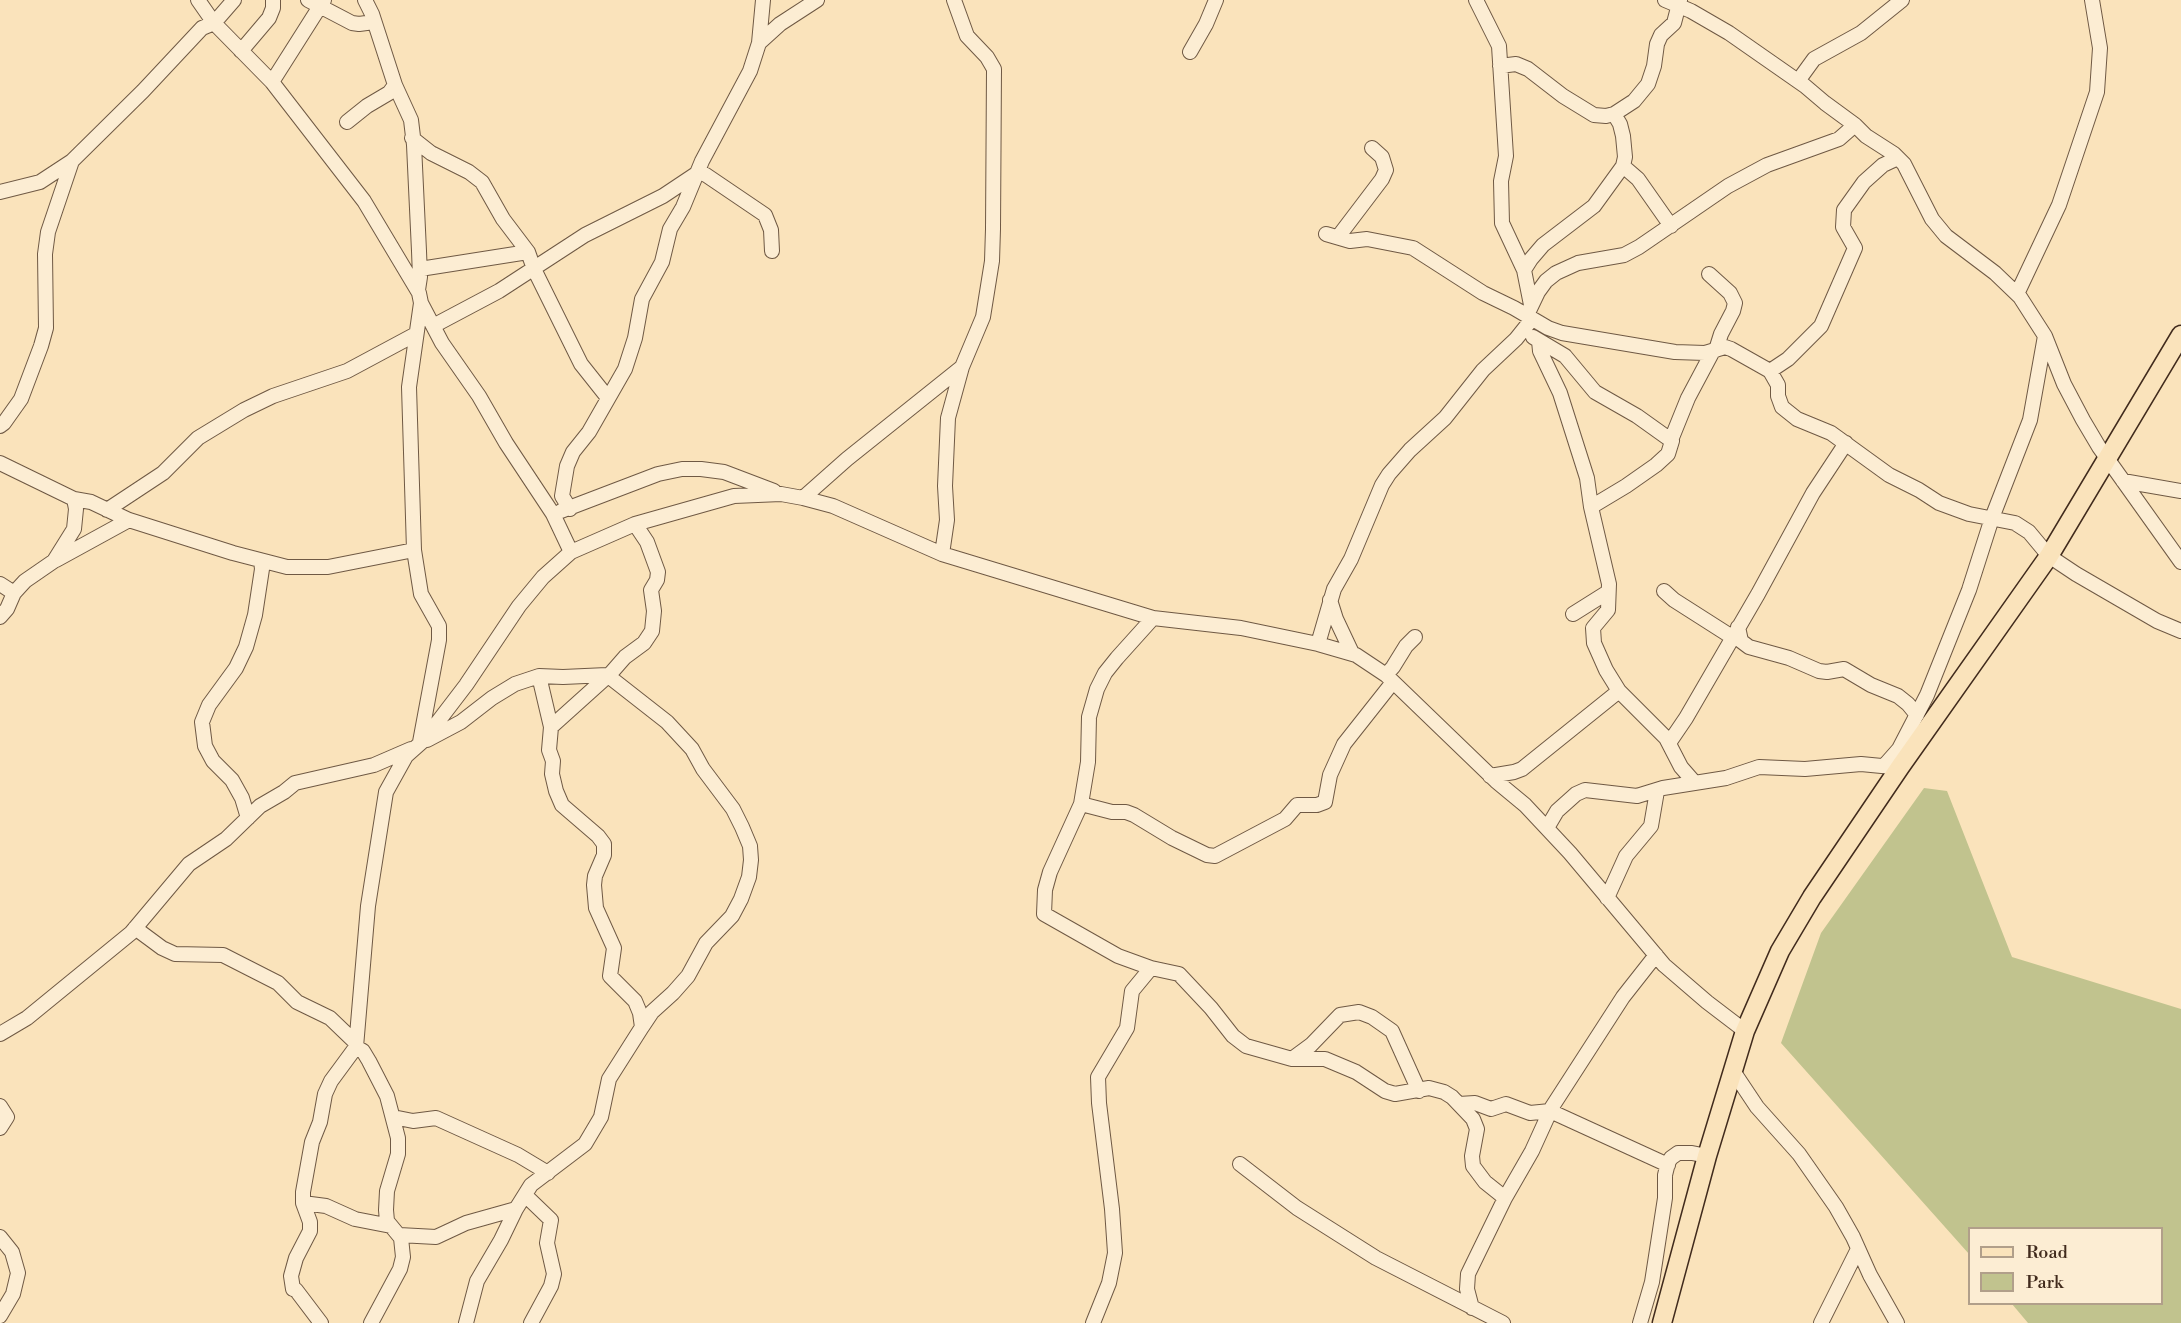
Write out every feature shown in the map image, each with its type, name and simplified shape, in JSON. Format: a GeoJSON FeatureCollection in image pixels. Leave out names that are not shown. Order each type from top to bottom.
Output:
{"type":"FeatureCollection","features":[{"type":"Feature","properties":{"kind":"main road"},"geometry":{"type":"LineString","coordinates":[[1662,1323],[1707,1156],[1745,1030],[1785,942],[1892,766],[2049,556],[2181,334]]}},
{"type":"Feature","properties":{"kind":"street"},"geometry":{"type":"LineString","coordinates":[[198,0],[214,23],[272,82],[364,201],[420,296],[442,343],[479,396],[506,443],[553,513],[571,552]]}},
{"type":"Feature","properties":{"kind":"street"},"geometry":{"type":"LineString","coordinates":[[0,192],[40,182],[72,160],[143,92],[202,28],[214,23],[234,0]]}},
{"type":"Feature","properties":{"kind":"street"},"geometry":{"type":"LineString","coordinates":[[241,51],[269,18],[273,0]]}},
{"type":"Feature","properties":{"kind":"street"},"geometry":{"type":"LineString","coordinates":[[365,0],[395,85],[411,120],[414,145],[420,270],[420,296],[409,387],[414,550],[421,594],[439,626],[438,651],[420,744]]}},
{"type":"Feature","properties":{"kind":"street"},"geometry":{"type":"LineString","coordinates":[[570,509],[562,496],[567,466],[573,452],[589,432],[625,369],[635,338],[642,298],[662,262],[670,229],[683,207],[702,161],[750,71],[759,43],[763,0]]}},
{"type":"Feature","properties":{"kind":"street"},"geometry":{"type":"LineString","coordinates":[[759,43],[780,24],[817,0]]}},
{"type":"Feature","properties":{"kind":"street"},"geometry":{"type":"LineString","coordinates":[[942,554],[947,520],[945,475],[948,418],[962,367],[983,317],[992,261],[993,66],[969,40],[954,0]]}},
{"type":"Feature","properties":{"kind":"street"},"geometry":{"type":"LineString","coordinates":[[1190,52],[1216,0]]}},
{"type":"Feature","properties":{"kind":"street"},"geometry":{"type":"LineString","coordinates":[[1476,0],[1499,46],[1506,156],[1501,181],[1502,223],[1524,270],[1532,336],[1565,356],[1595,392],[1637,416],[1671,440]]}},
{"type":"Feature","properties":{"kind":"street"},"geometry":{"type":"LineString","coordinates":[[1798,81],[1814,59],[1855,37],[1902,0]]}},
{"type":"Feature","properties":{"kind":"street"},"geometry":{"type":"LineString","coordinates":[[2017,294],[2059,205],[2097,92],[2100,48],[2092,0]]}},
{"type":"Feature","properties":{"kind":"street"},"geometry":{"type":"LineString","coordinates":[[272,82],[317,2],[352,23],[374,22]]}},
{"type":"Feature","properties":{"kind":"street"},"geometry":{"type":"LineString","coordinates":[[1500,66],[1516,64],[1528,69],[1563,96],[1594,115],[1614,114],[1634,101],[1648,84],[1654,66],[1657,44],[1661,35],[1674,23],[1674,2],[1729,33],[1798,81],[1866,136],[1898,158],[1904,164],[1932,219],[1942,231],[2010,285],[2045,336],[2075,408],[2123,481],[2181,562]]}},
{"type":"Feature","properties":{"kind":"street"},"geometry":{"type":"LineString","coordinates":[[347,122],[367,106],[389,93],[395,85]]}},
{"type":"Feature","properties":{"kind":"street"},"geometry":{"type":"LineString","coordinates":[[1524,270],[1530,259],[1543,245],[1594,206],[1623,166],[1625,157],[1623,136],[1614,114]]}},
{"type":"Feature","properties":{"kind":"street"},"geometry":{"type":"LineString","coordinates":[[1318,644],[1330,600],[1351,559],[1382,484],[1410,450],[1436,428],[1483,370],[1516,339],[1529,316],[1538,292],[1546,281],[1556,273],[1578,263],[1624,255],[1671,226],[1728,186],[1767,165],[1839,139],[1855,125]]}},
{"type":"Feature","properties":{"kind":"street"},"geometry":{"type":"LineString","coordinates":[[412,138],[432,153],[469,172],[482,182],[503,219],[528,252],[534,269],[581,364],[608,398]]}},
{"type":"Feature","properties":{"kind":"street"},"geometry":{"type":"LineString","coordinates":[[1372,148],[1382,157],[1386,170],[1382,179],[1332,236],[1352,241],[1371,240],[1413,248],[1467,284],[1548,328],[1576,337],[1675,352],[1705,353],[1725,347],[1731,349],[1770,371],[1778,384],[1779,402],[1784,410],[1797,419],[1831,433],[1889,475],[1939,503],[1970,514],[2011,521],[2025,529],[2049,556],[2103,591],[2157,621],[2181,631]]}},
{"type":"Feature","properties":{"kind":"street"},"geometry":{"type":"LineString","coordinates":[[1770,371],[1788,359],[1819,329],[1855,248],[1843,227],[1844,210],[1864,182],[1883,165],[1898,158]]}},
{"type":"Feature","properties":{"kind":"street"},"geometry":{"type":"LineString","coordinates":[[0,426],[21,399],[46,328],[45,254],[48,232],[72,160]]}},
{"type":"Feature","properties":{"kind":"street"},"geometry":{"type":"LineString","coordinates":[[1623,166],[1638,179],[1671,226]]}},
{"type":"Feature","properties":{"kind":"street"},"geometry":{"type":"LineString","coordinates":[[433,326],[499,291],[585,235],[663,196],[699,172],[706,174],[765,215],[771,230],[772,251]]}},
{"type":"Feature","properties":{"kind":"street"},"geometry":{"type":"LineString","coordinates":[[420,270],[528,252]]}},
{"type":"Feature","properties":{"kind":"street"},"geometry":{"type":"LineString","coordinates":[[1591,507],[1656,465],[1669,452],[1671,440],[1688,398],[1714,350],[1735,303],[1730,293],[1709,274]]}},
{"type":"Feature","properties":{"kind":"street"},"geometry":{"type":"LineString","coordinates":[[107,510],[163,473],[198,438],[244,410],[273,396],[347,371],[416,334]]}},
{"type":"Feature","properties":{"kind":"street"},"geometry":{"type":"LineString","coordinates":[[1547,828],[1557,811],[1576,794],[1585,790],[1637,796],[1663,788],[1726,778],[1766,766],[1793,769],[1861,764],[1892,766],[1935,678],[2030,420],[2045,336]]}},
{"type":"Feature","properties":{"kind":"street"},"geometry":{"type":"LineString","coordinates":[[1539,341],[1540,351],[1560,393],[1587,478],[1591,507],[1609,584],[1608,610],[1593,628],[1592,635],[1606,670],[1619,691],[1669,743],[1681,767],[1695,783]]}},
{"type":"Feature","properties":{"kind":"street"},"geometry":{"type":"LineString","coordinates":[[803,498],[847,459],[962,367]]}},
{"type":"Feature","properties":{"kind":"street"},"geometry":{"type":"LineString","coordinates":[[1669,743],[1686,718],[1813,493],[1846,443]]}},
{"type":"Feature","properties":{"kind":"street"},"geometry":{"type":"LineString","coordinates":[[0,463],[74,499],[91,502],[129,520],[169,534],[287,567],[328,567],[414,550]]}},
{"type":"Feature","properties":{"kind":"street"},"geometry":{"type":"LineString","coordinates":[[553,513],[570,509],[658,474],[682,469],[724,472],[781,494],[833,506],[942,554],[1153,618],[1241,628],[1352,653],[1389,679],[1490,776],[1525,805],[1664,964],[1707,1002],[1745,1030]]}},
{"type":"Feature","properties":{"kind":"street"},"geometry":{"type":"LineString","coordinates":[[2123,481],[2181,491]]}},
{"type":"Feature","properties":{"kind":"street"},"geometry":{"type":"LineString","coordinates":[[321,1323],[293,1289],[291,1282],[294,1264],[310,1231],[310,1222],[303,1203],[304,1181],[325,1094],[331,1081],[356,1047],[368,906],[386,792],[406,756],[420,744],[466,685],[519,606],[543,577],[571,552],[635,524],[734,496],[781,494]]}},
{"type":"Feature","properties":{"kind":"street"},"geometry":{"type":"LineString","coordinates":[[54,561],[74,530],[76,509],[74,499]]}},
{"type":"Feature","properties":{"kind":"street"},"geometry":{"type":"LineString","coordinates":[[0,617],[7,609],[14,593],[25,581],[54,561],[129,520]]}},
{"type":"Feature","properties":{"kind":"street"},"geometry":{"type":"LineString","coordinates":[[551,727],[625,657],[649,639],[654,611],[651,590],[657,580],[658,572],[647,542],[635,524]]}},
{"type":"Feature","properties":{"kind":"street"},"geometry":{"type":"LineString","coordinates":[[248,818],[242,798],[232,780],[213,761],[206,746],[202,722],[209,705],[236,668],[246,647],[255,615],[262,569],[261,561]]}},
{"type":"Feature","properties":{"kind":"street"},"geometry":{"type":"LineString","coordinates":[[0,584],[14,593]]}},
{"type":"Feature","properties":{"kind":"street"},"geometry":{"type":"LineString","coordinates":[[1573,614],[1608,591]]}},
{"type":"Feature","properties":{"kind":"street"},"geometry":{"type":"LineString","coordinates":[[1664,591],[1674,600],[1735,632],[1749,647],[1789,658],[1819,671],[1844,669],[1871,685],[1898,696],[1917,715]]}},
{"type":"Feature","properties":{"kind":"street"},"geometry":{"type":"LineString","coordinates":[[1330,600],[1352,653]]}},
{"type":"Feature","properties":{"kind":"street"},"geometry":{"type":"LineString","coordinates":[[1153,618],[1105,673],[1097,689],[1089,717],[1088,762],[1081,804],[1050,872],[1043,912],[1046,917],[1118,956],[1151,968],[1179,974],[1186,979],[1243,1045],[1292,1059],[1325,1059],[1356,1072],[1389,1093],[1401,1094],[1429,1088],[1452,1097],[1473,1119],[1477,1129],[1472,1156],[1473,1166],[1485,1182],[1505,1198]]}},
{"type":"Feature","properties":{"kind":"street"},"geometry":{"type":"LineString","coordinates":[[1081,804],[1112,813],[1126,812],[1134,815],[1172,838],[1207,855],[1215,856],[1285,819],[1297,805],[1317,805],[1325,802],[1330,775],[1344,744],[1389,679],[1393,667],[1406,646],[1415,637]]}},
{"type":"Feature","properties":{"kind":"street"},"geometry":{"type":"LineString","coordinates":[[0,1034],[47,1003],[135,928],[189,864],[225,839],[260,806],[295,783],[374,765],[461,722],[515,684],[538,676],[607,675],[667,722],[692,749],[703,769],[733,809],[750,846],[748,877],[741,899],[732,916],[706,943],[687,976],[673,993],[652,1012],[609,1079],[601,1117],[595,1130],[585,1144],[531,1185],[477,1281],[466,1323]]}},
{"type":"Feature","properties":{"kind":"street"},"geometry":{"type":"LineString","coordinates":[[538,676],[551,727],[549,750],[553,761],[552,774],[562,805],[604,844],[604,855],[595,876],[594,885],[596,908],[613,943],[610,976],[635,1001],[642,1027]]}},
{"type":"Feature","properties":{"kind":"street"},"geometry":{"type":"LineString","coordinates":[[1490,776],[1522,769],[1619,691]]}},
{"type":"Feature","properties":{"kind":"street"},"geometry":{"type":"LineString","coordinates":[[1607,898],[1622,863],[1651,826],[1658,791]]}},
{"type":"Feature","properties":{"kind":"street"},"geometry":{"type":"LineString","coordinates":[[135,928],[162,948],[175,954],[223,955],[249,968],[278,984],[297,1002],[330,1018],[355,1041],[356,1047]]}},
{"type":"Feature","properties":{"kind":"street"},"geometry":{"type":"LineString","coordinates":[[1472,1308],[1467,1289],[1468,1274],[1505,1198],[1532,1151],[1550,1111],[1623,997],[1656,955]]}},
{"type":"Feature","properties":{"kind":"street"},"geometry":{"type":"LineString","coordinates":[[1093,1323],[1109,1283],[1115,1253],[1098,1077],[1127,1028],[1132,991],[1151,968]]}},
{"type":"Feature","properties":{"kind":"street"},"geometry":{"type":"LineString","coordinates":[[1292,1059],[1311,1045],[1335,1018],[1346,1013],[1359,1012],[1380,1021],[1392,1031],[1419,1091]]}},
{"type":"Feature","properties":{"kind":"street"},"geometry":{"type":"LineString","coordinates":[[356,1047],[363,1051],[387,1096],[399,1142],[386,1200],[386,1217],[403,1251],[402,1264],[371,1323]]}},
{"type":"Feature","properties":{"kind":"street"},"geometry":{"type":"LineString","coordinates":[[1733,1071],[1757,1107],[1798,1154],[1823,1188],[1848,1227],[1870,1275],[1897,1323]]}},
{"type":"Feature","properties":{"kind":"street"},"geometry":{"type":"LineString","coordinates":[[1459,1104],[1475,1103],[1491,1108],[1506,1104],[1530,1113],[1550,1111],[1668,1166]]}},
{"type":"Feature","properties":{"kind":"street"},"geometry":{"type":"LineString","coordinates":[[0,1106],[7,1117],[0,1128]]}},
{"type":"Feature","properties":{"kind":"street"},"geometry":{"type":"LineString","coordinates":[[393,1117],[413,1121],[436,1118],[518,1155],[548,1173]]}},
{"type":"Feature","properties":{"kind":"street"},"geometry":{"type":"LineString","coordinates":[[1640,1323],[1656,1258],[1671,1158],[1678,1153],[1707,1156]]}},
{"type":"Feature","properties":{"kind":"street"},"geometry":{"type":"LineString","coordinates":[[1240,1164],[1290,1203],[1376,1258],[1503,1323]]}},
{"type":"Feature","properties":{"kind":"street"},"geometry":{"type":"LineString","coordinates":[[525,1195],[550,1220],[547,1243],[554,1274],[551,1287],[531,1323]]}},
{"type":"Feature","properties":{"kind":"street"},"geometry":{"type":"LineString","coordinates":[[303,1203],[327,1206],[355,1219],[395,1231],[436,1237],[466,1223],[516,1209]]}},
{"type":"Feature","properties":{"kind":"street"},"geometry":{"type":"LineString","coordinates":[[0,1237],[12,1252],[18,1273],[13,1294],[0,1316]]}},
{"type":"Feature","properties":{"kind":"street"},"geometry":{"type":"LineString","coordinates":[[1821,1323],[1858,1249]]}},
{"type":"Feature","properties":{"kind":"green space"},"geometry":{"type":"Polygon","coordinates":[[[1924,788],[1947,791],[2012,957],[2181,1009],[2181,1323],[2028,1323],[2013,1305],[2163,1305],[2163,1227],[1968,1227],[1968,1253],[1781,1043],[1821,933],[1924,788]]]}}]}
